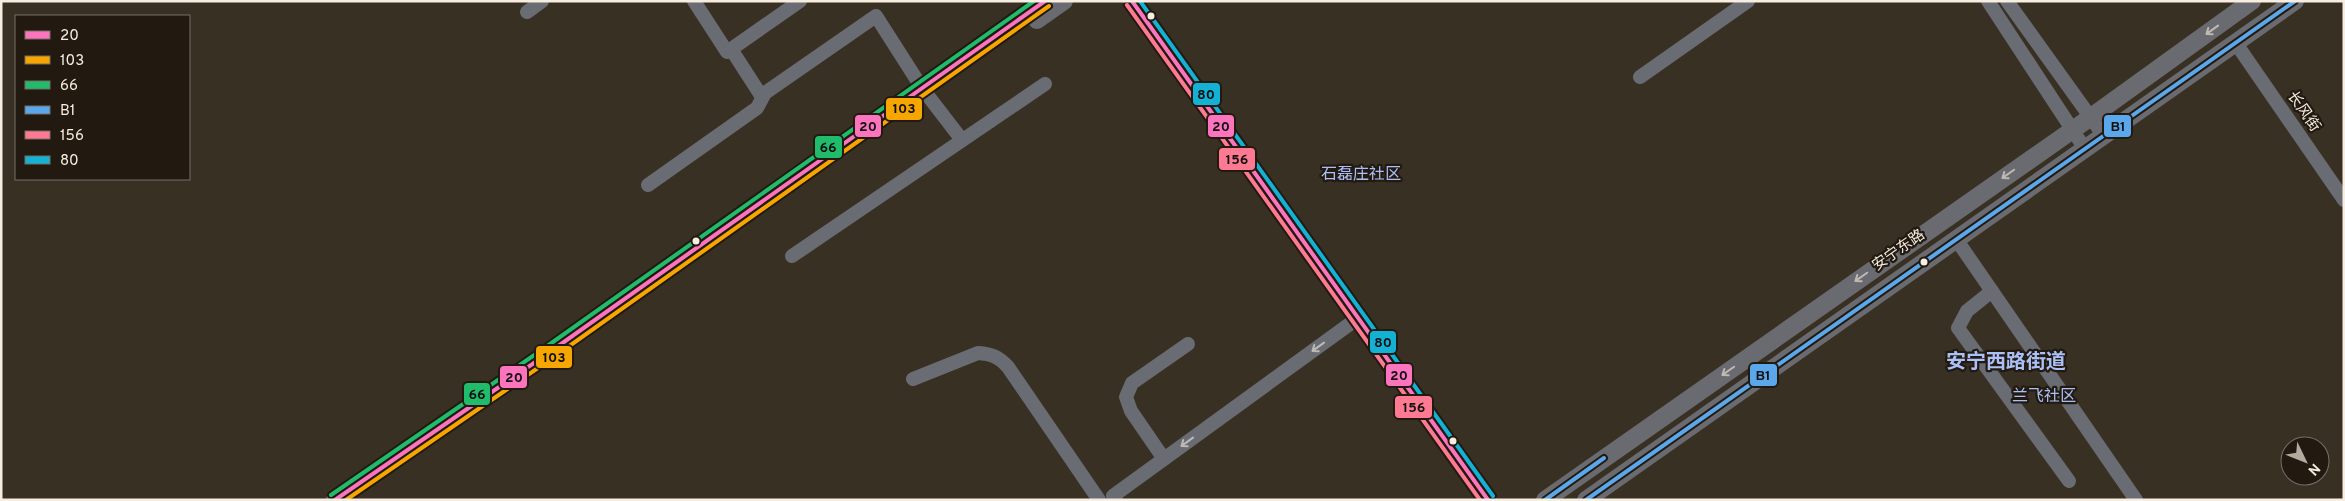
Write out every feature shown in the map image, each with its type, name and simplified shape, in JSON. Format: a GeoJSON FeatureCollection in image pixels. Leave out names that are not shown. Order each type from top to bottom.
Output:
{"type":"FeatureCollection","features":[{"type":"Feature","properties":{"kind":"main road"},"geometry":{"type":"LineString","coordinates":[[357,500],[631,309],[1045,1]]}},
{"type":"Feature","properties":{"kind":"main road"},"geometry":{"type":"LineString","coordinates":[[335,500],[925,92],[1064,1]]}},
{"type":"Feature","properties":{"kind":"main road"},"geometry":{"type":"LineString","coordinates":[[1132,1],[1488,500]]}},
{"type":"Feature","properties":{"kind":"main road","name":"安宁东路"},"geometry":{"type":"LineString","coordinates":[[1546,500],[2091,117],[2252,1]]}},
{"type":"Feature","properties":{"kind":"main road"},"geometry":{"type":"LineString","coordinates":[[1586,500],[2295,1]]}},
{"type":"Feature","properties":{"kind":"main road"},"geometry":{"type":"LineString","coordinates":[[2132,87],[2130,95],[2132,102],[2137,107],[2144,107]]}},
{"type":"Feature","properties":{"kind":"main road"},"geometry":{"type":"LineString","coordinates":[[2038,153],[2049,163],[2051,173]]}},
{"type":"Feature","properties":{"kind":"street"},"geometry":{"type":"LineString","coordinates":[[527,12],[542,1]]}},
{"type":"Feature","properties":{"kind":"street"},"geometry":{"type":"LineString","coordinates":[[694,1],[727,52],[800,1]]}},
{"type":"Feature","properties":{"kind":"street"},"geometry":{"type":"LineString","coordinates":[[1640,77],[1748,1]]}},
{"type":"Feature","properties":{"kind":"street"},"geometry":{"type":"LineString","coordinates":[[1988,1],[2074,129],[2085,149]]}},
{"type":"Feature","properties":{"kind":"street"},"geometry":{"type":"LineString","coordinates":[[2007,1],[2104,136]]}},
{"type":"Feature","properties":{"kind":"street"},"geometry":{"type":"LineString","coordinates":[[648,185],[757,108],[764,93],[876,16],[925,92],[962,140]]}},
{"type":"Feature","properties":{"kind":"street","name":"长风街"},"geometry":{"type":"LineString","coordinates":[[2236,42],[2344,200]]}},
{"type":"Feature","properties":{"kind":"street"},"geometry":{"type":"LineString","coordinates":[[731,49],[762,97]]}},
{"type":"Feature","properties":{"kind":"street"},"geometry":{"type":"LineString","coordinates":[[792,256],[1045,84]]}},
{"type":"Feature","properties":{"kind":"street"},"geometry":{"type":"LineString","coordinates":[[1956,240],[2136,500]]}},
{"type":"Feature","properties":{"kind":"street"},"geometry":{"type":"LineString","coordinates":[[1992,292],[1967,311],[1958,328],[2069,481]]}},
{"type":"Feature","properties":{"kind":"street"},"geometry":{"type":"LineString","coordinates":[[1112,498],[1164,458],[1358,318]]}},
{"type":"Feature","properties":{"kind":"street"},"geometry":{"type":"LineString","coordinates":[[1164,458],[1131,411],[1126,397],[1132,383],[1188,344]]}},
{"type":"Feature","properties":{"kind":"street"},"geometry":{"type":"LineString","coordinates":[[913,379],[966,356],[978,353],[1000,358],[1011,371],[1099,500]]}},
{"type":"Feature","properties":{"kind":"transit line","name":"66"},"geometry":{"type":"LineString","coordinates":[[331,495],[543,349],[1034,1]]}},
{"type":"Feature","properties":{"kind":"transit line","name":"20"},"geometry":{"type":"LineString","coordinates":[[335,500],[547,354],[1045,1]]}},
{"type":"Feature","properties":{"kind":"transit line","name":"20"},"geometry":{"type":"LineString","coordinates":[[1132,1],[1488,500]]}},
{"type":"Feature","properties":{"kind":"transit line","name":"80"},"geometry":{"type":"LineString","coordinates":[[1140,1],[1493,496]]}},
{"type":"Feature","properties":{"kind":"transit line","name":"B1"},"geometry":{"type":"LineString","coordinates":[[1586,500],[2295,1]]}},
{"type":"Feature","properties":{"kind":"transit line","name":"156"},"geometry":{"type":"LineString","coordinates":[[1127,5],[1480,500]]}},
{"type":"Feature","properties":{"kind":"transit line","name":"103"},"geometry":{"type":"LineString","coordinates":[[346,500],[551,359],[1049,6]]}},
{"type":"Feature","properties":{"kind":"transit line","name":"B1"},"geometry":{"type":"LineString","coordinates":[[1545,500],[1604,458]]}},
{"type":"Feature","properties":{"kind":"district","name":"石磊庄社区"},"geometry":{"type":"Point","coordinates":[1361,175]}},
{"type":"Feature","properties":{"kind":"district","name":"安宁西路街道"},"geometry":{"type":"Point","coordinates":[2006,363]}},
{"type":"Feature","properties":{"kind":"district","name":"兰飞社区"},"geometry":{"type":"Point","coordinates":[2044,397]}}]}
